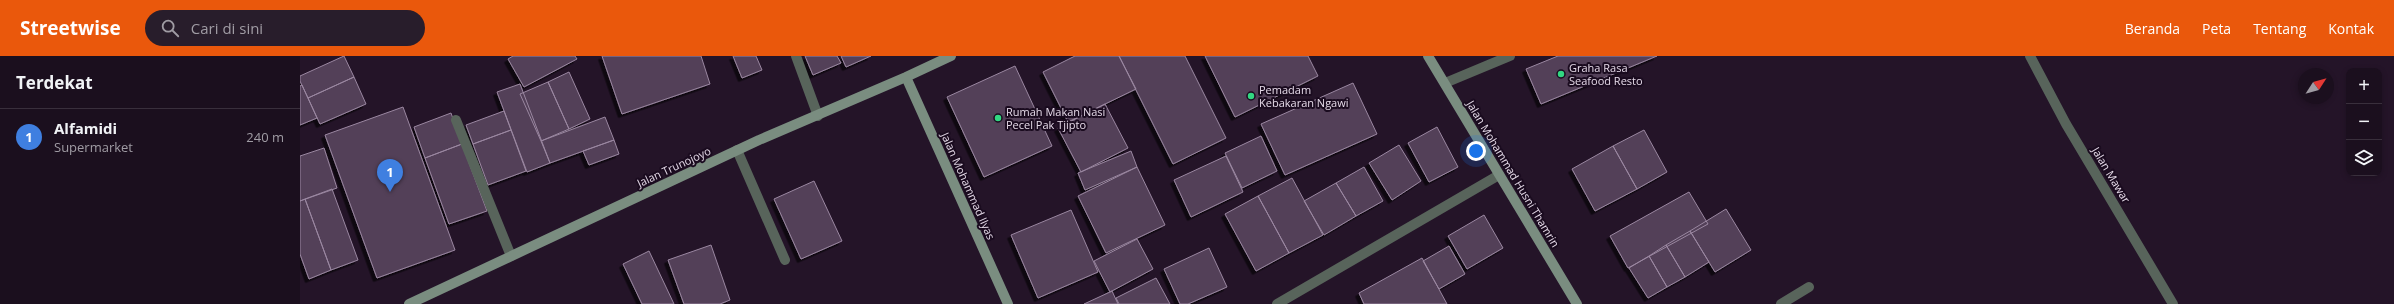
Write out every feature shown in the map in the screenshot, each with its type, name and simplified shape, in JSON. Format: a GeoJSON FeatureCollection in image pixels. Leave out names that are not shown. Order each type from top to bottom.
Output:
{"type":"FeatureCollection","features":[{"type":"Feature","properties":{"kind":"main road","name":"Jalan Trunojoyo"},"geometry":{"type":"LineString","coordinates":[[409,304],[737,150],[818,116],[951,56]]}},
{"type":"Feature","properties":{"kind":"main road","name":"Jalan Mohammad Husni Thamrin"},"geometry":{"type":"LineString","coordinates":[[1428,56],[1577,304]]}},
{"type":"Feature","properties":{"kind":"main road","name":"Jalan Mohammad Ilyas"},"geometry":{"type":"LineString","coordinates":[[906,77],[1008,304]]}},
{"type":"Feature","properties":{"kind":"street"},"geometry":{"type":"LineString","coordinates":[[796,56],[818,116]]}},
{"type":"Feature","properties":{"kind":"street"},"geometry":{"type":"LineString","coordinates":[[1444,83],[1510,56]]}},
{"type":"Feature","properties":{"kind":"street","name":"Jalan Mawar"},"geometry":{"type":"LineString","coordinates":[[2030,56],[2066,124],[2173,304]]}},
{"type":"Feature","properties":{"kind":"street"},"geometry":{"type":"LineString","coordinates":[[456,120],[511,256]]}},
{"type":"Feature","properties":{"kind":"street"},"geometry":{"type":"LineString","coordinates":[[737,150],[785,260]]}},
{"type":"Feature","properties":{"kind":"street"},"geometry":{"type":"LineString","coordinates":[[1277,304],[1499,175]]}},
{"type":"Feature","properties":{"kind":"street"},"geometry":{"type":"LineString","coordinates":[[1781,304],[1809,287]]}},
{"type":"Feature","properties":{"kind":"building"},"geometry":{"type":"Polygon","coordinates":[[[344,56],[354,77],[308,98],[300,81],[300,76],[344,56]]]}},
{"type":"Feature","properties":{"kind":"building"},"geometry":{"type":"Polygon","coordinates":[[[513,56],[575,56],[577,59],[524,87],[508,59],[513,56]]]}},
{"type":"Feature","properties":{"kind":"building"},"geometry":{"type":"Polygon","coordinates":[[[602,56],[701,56],[710,84],[622,114],[602,56]]]}},
{"type":"Feature","properties":{"kind":"building"},"geometry":{"type":"Polygon","coordinates":[[[733,56],[756,56],[762,70],[742,78],[733,56]]]}},
{"type":"Feature","properties":{"kind":"building"},"geometry":{"type":"Polygon","coordinates":[[[805,56],[837,56],[841,63],[813,75],[805,56]]]}},
{"type":"Feature","properties":{"kind":"building"},"geometry":{"type":"Polygon","coordinates":[[[841,56],[871,56],[846,67],[841,56]]]}},
{"type":"Feature","properties":{"kind":"building"},"geometry":{"type":"Polygon","coordinates":[[[1075,56],[1119,56],[1136,89],[1068,122],[1043,72],[1075,56]]]}},
{"type":"Feature","properties":{"kind":"building"},"geometry":{"type":"Polygon","coordinates":[[[1119,56],[1185,56],[1226,138],[1173,164],[1119,56]]]}},
{"type":"Feature","properties":{"kind":"building","name":"Pemadam Kebakaran Ngawi"},"geometry":{"type":"Polygon","coordinates":[[[1205,56],[1308,56],[1318,76],[1235,117],[1205,56]]]}},
{"type":"Feature","properties":{"kind":"building"},"geometry":{"type":"Polygon","coordinates":[[[1558,56],[1657,56],[1541,104],[1526,69],[1558,56]]]}},
{"type":"Feature","properties":{"kind":"building"},"geometry":{"type":"Polygon","coordinates":[[[1015,66],[1052,146],[984,177],[947,97],[1015,66]]]}},
{"type":"Feature","properties":{"kind":"building"},"geometry":{"type":"Polygon","coordinates":[[[569,72],[590,119],[569,129],[548,82],[569,72]]]}},
{"type":"Feature","properties":{"kind":"building"},"geometry":{"type":"Polygon","coordinates":[[[354,77],[366,104],[320,124],[308,98],[354,77]]]}},
{"type":"Feature","properties":{"kind":"building"},"geometry":{"type":"Polygon","coordinates":[[[548,82],[569,129],[541,141],[520,94],[548,82]]]}},
{"type":"Feature","properties":{"kind":"building"},"geometry":{"type":"Polygon","coordinates":[[[1353,83],[1377,134],[1285,175],[1261,124],[1353,83]]]}},
{"type":"Feature","properties":{"kind":"building"},"geometry":{"type":"Polygon","coordinates":[[[520,84],[550,163],[527,172],[497,92],[520,84]]]}},
{"type":"Feature","properties":{"kind":"building"},"geometry":{"type":"Polygon","coordinates":[[[302,85],[317,118],[300,125],[300,86],[302,85]]]}},
{"type":"Feature","properties":{"kind":"building"},"geometry":{"type":"Polygon","coordinates":[[[1105,104],[1128,148],[1081,172],[1058,128],[1105,104]]]}},
{"type":"Feature","properties":{"kind":"building"},"geometry":{"type":"Polygon","coordinates":[[[403,107],[455,250],[377,278],[325,135],[403,107]]]}},
{"type":"Feature","properties":{"kind":"building"},"geometry":{"type":"Polygon","coordinates":[[[504,111],[511,130],[473,144],[466,125],[504,111]]]}},
{"type":"Feature","properties":{"kind":"building"},"geometry":{"type":"Polygon","coordinates":[[[451,113],[462,144],[425,158],[414,127],[451,113]]]}},
{"type":"Feature","properties":{"kind":"building"},"geometry":{"type":"Polygon","coordinates":[[[605,117],[614,140],[550,163],[541,141],[605,117]]]}},
{"type":"Feature","properties":{"kind":"building"},"geometry":{"type":"Polygon","coordinates":[[[1437,127],[1458,167],[1429,182],[1408,143],[1437,127]]]}},
{"type":"Feature","properties":{"kind":"building"},"geometry":{"type":"Polygon","coordinates":[[[511,130],[526,171],[488,185],[473,144],[511,130]]]}},
{"type":"Feature","properties":{"kind":"building"},"geometry":{"type":"Polygon","coordinates":[[[1644,130],[1667,172],[1637,189],[1613,146],[1644,130]]]}},
{"type":"Feature","properties":{"kind":"building"},"geometry":{"type":"Polygon","coordinates":[[[1261,136],[1277,171],[1242,188],[1225,153],[1261,136]]]}},
{"type":"Feature","properties":{"kind":"building"},"geometry":{"type":"Polygon","coordinates":[[[614,140],[619,154],[589,165],[583,151],[614,140]]]}},
{"type":"Feature","properties":{"kind":"building"},"geometry":{"type":"Polygon","coordinates":[[[462,144],[487,211],[449,224],[425,158],[462,144]]]}},
{"type":"Feature","properties":{"kind":"building"},"geometry":{"type":"Polygon","coordinates":[[[1399,145],[1421,181],[1392,200],[1369,163],[1399,145]]]}},
{"type":"Feature","properties":{"kind":"building"},"geometry":{"type":"Polygon","coordinates":[[[1613,146],[1637,189],[1595,211],[1572,169],[1613,146]]]}},
{"type":"Feature","properties":{"kind":"building"},"geometry":{"type":"Polygon","coordinates":[[[324,148],[337,188],[300,201],[300,156],[324,148]]]}},
{"type":"Feature","properties":{"kind":"building"},"geometry":{"type":"Polygon","coordinates":[[[1131,151],[1137,167],[1085,190],[1078,173],[1131,151]]]}},
{"type":"Feature","properties":{"kind":"building"},"geometry":{"type":"Polygon","coordinates":[[[1226,156],[1243,192],[1191,217],[1174,180],[1226,156]]]}},
{"type":"Feature","properties":{"kind":"building"},"geometry":{"type":"Polygon","coordinates":[[[1137,167],[1165,225],[1106,253],[1078,196],[1137,167]]]}},
{"type":"Feature","properties":{"kind":"building"},"geometry":{"type":"Polygon","coordinates":[[[1364,167],[1383,201],[1356,216],[1336,183],[1364,167]]]}},
{"type":"Feature","properties":{"kind":"building"},"geometry":{"type":"Polygon","coordinates":[[[1292,178],[1323,235],[1289,253],[1258,196],[1292,178]]]}},
{"type":"Feature","properties":{"kind":"building"},"geometry":{"type":"Polygon","coordinates":[[[814,181],[842,241],[801,259],[774,199],[814,181]]]}},
{"type":"Feature","properties":{"kind":"building"},"geometry":{"type":"Polygon","coordinates":[[[1336,183],[1356,216],[1324,235],[1304,201],[1336,183]]]}},
{"type":"Feature","properties":{"kind":"building"},"geometry":{"type":"Polygon","coordinates":[[[332,189],[358,260],[331,270],[305,199],[332,189]]]}},
{"type":"Feature","properties":{"kind":"building"},"geometry":{"type":"Polygon","coordinates":[[[1689,192],[1708,224],[1628,268],[1610,236],[1689,192]]]}},
{"type":"Feature","properties":{"kind":"building"},"geometry":{"type":"Polygon","coordinates":[[[1258,196],[1289,253],[1256,271],[1225,214],[1258,196]]]}},
{"type":"Feature","properties":{"kind":"building"},"geometry":{"type":"Polygon","coordinates":[[[305,199],[331,270],[309,279],[300,254],[300,201],[305,199]]]}},
{"type":"Feature","properties":{"kind":"building"},"geometry":{"type":"Polygon","coordinates":[[[1726,209],[1751,250],[1715,272],[1690,231],[1726,209]]]}},
{"type":"Feature","properties":{"kind":"building"},"geometry":{"type":"Polygon","coordinates":[[[1071,210],[1098,272],[1038,298],[1011,235],[1071,210]]]}},
{"type":"Feature","properties":{"kind":"building"},"geometry":{"type":"Polygon","coordinates":[[[1484,215],[1503,248],[1467,269],[1448,236],[1484,215]]]}},
{"type":"Feature","properties":{"kind":"building"},"geometry":{"type":"Polygon","coordinates":[[[1690,231],[1709,262],[1685,277],[1666,245],[1690,231]]]}},
{"type":"Feature","properties":{"kind":"building"},"geometry":{"type":"Polygon","coordinates":[[[1137,239],[1153,269],[1110,292],[1094,261],[1137,239]]]}},
{"type":"Feature","properties":{"kind":"building"},"geometry":{"type":"Polygon","coordinates":[[[711,245],[730,300],[720,304],[684,304],[668,260],[711,245]]]}},
{"type":"Feature","properties":{"kind":"building"},"geometry":{"type":"Polygon","coordinates":[[[1666,245],[1685,277],[1667,287],[1649,256],[1666,245]]]}},
{"type":"Feature","properties":{"kind":"building"},"geometry":{"type":"Polygon","coordinates":[[[1449,246],[1465,274],[1439,289],[1423,261],[1449,246]]]}},
{"type":"Feature","properties":{"kind":"building"},"geometry":{"type":"Polygon","coordinates":[[[1209,248],[1227,287],[1188,304],[1180,304],[1164,269],[1209,248]]]}},
{"type":"Feature","properties":{"kind":"building"},"geometry":{"type":"Polygon","coordinates":[[[649,251],[674,304],[642,304],[623,264],[649,251]]]}},
{"type":"Feature","properties":{"kind":"building"},"geometry":{"type":"Polygon","coordinates":[[[1649,256],[1667,287],[1648,298],[1629,268],[1649,256]]]}},
{"type":"Feature","properties":{"kind":"building"},"geometry":{"type":"Polygon","coordinates":[[[1422,258],[1447,304],[1364,304],[1359,293],[1422,258]]]}},
{"type":"Feature","properties":{"kind":"building"},"geometry":{"type":"Polygon","coordinates":[[[1156,278],[1170,304],[1119,304],[1116,298],[1156,278]]]}},
{"type":"Feature","properties":{"kind":"building"},"geometry":{"type":"Polygon","coordinates":[[[1112,291],[1118,304],[1084,304],[1110,292],[1112,291]]]}},
{"type":"Feature","properties":{"kind":"place","name":"Graha Rasa Seafood Resto"},"geometry":{"type":"Point","coordinates":[1561,74]}},
{"type":"Feature","properties":{"kind":"place","name":"Pemadam Kebakaran Ngawi"},"geometry":{"type":"Point","coordinates":[1251,96]}},
{"type":"Feature","properties":{"kind":"place","name":"Rumah Makan Nasi Pecel Pak Tjipto"},"geometry":{"type":"Point","coordinates":[998,118]}},
{"type":"Feature","properties":{"kind":"place","name":"Alfamidi"},"geometry":{"type":"Point","coordinates":[390,192]}}]}
